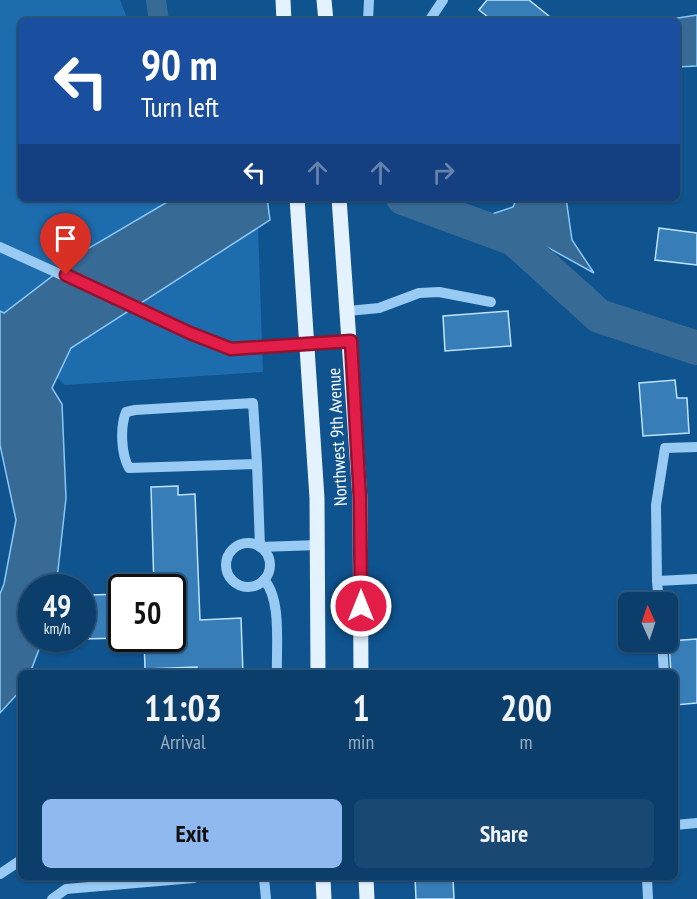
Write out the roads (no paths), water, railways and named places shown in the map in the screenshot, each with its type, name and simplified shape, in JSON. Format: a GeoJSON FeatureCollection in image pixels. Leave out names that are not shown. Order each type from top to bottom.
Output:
{"type":"FeatureCollection","features":[{"type":"Feature","properties":{"kind":"main road"},"geometry":{"type":"LineString","coordinates":[[283,0],[284,18]]}},
{"type":"Feature","properties":{"kind":"main road"},"geometry":{"type":"LineString","coordinates":[[324,0],[326,18]]}},
{"type":"Feature","properties":{"kind":"main road","name":"Northwest 9th Avenue"},"geometry":{"type":"LineString","coordinates":[[297,201],[317,498],[318,670]]}},
{"type":"Feature","properties":{"kind":"main road","name":"Northwest 9th Avenue"},"geometry":{"type":"LineString","coordinates":[[339,201],[351,341],[360,499],[361,670]]}},
{"type":"Feature","properties":{"kind":"main road"},"geometry":{"type":"LineString","coordinates":[[323,880],[324,899]]}},
{"type":"Feature","properties":{"kind":"street"},"geometry":{"type":"LineString","coordinates":[[368,18],[369,0]]}},
{"type":"Feature","properties":{"kind":"street"},"geometry":{"type":"LineString","coordinates":[[431,18],[443,0]]}},
{"type":"Feature","properties":{"kind":"street"},"geometry":{"type":"LineString","coordinates":[[0,247],[46,265],[190,333],[231,349],[351,341]]}},
{"type":"Feature","properties":{"kind":"street"},"geometry":{"type":"LineString","coordinates":[[348,311],[379,308],[419,293],[439,292],[491,303]]}},
{"type":"Feature","properties":{"kind":"street"},"geometry":{"type":"LineString","coordinates":[[257,464],[129,468],[125,460],[123,420],[126,412],[135,410],[253,404],[257,464],[260,547],[270,559],[269,574],[252,587],[245,587],[232,581],[226,568],[229,554],[240,545],[247,543],[260,547],[318,545]]}},
{"type":"Feature","properties":{"kind":"street"},"geometry":{"type":"LineString","coordinates":[[658,592],[656,505],[665,448],[697,447]]}},
{"type":"Feature","properties":{"kind":"street"},"geometry":{"type":"LineString","coordinates":[[657,581],[697,579]]}},
{"type":"Feature","properties":{"kind":"street"},"geometry":{"type":"LineString","coordinates":[[264,580],[273,589],[275,602],[277,670]]}},
{"type":"Feature","properties":{"kind":"street"},"geometry":{"type":"LineString","coordinates":[[663,652],[664,670]]}},
{"type":"Feature","properties":{"kind":"street"},"geometry":{"type":"LineString","coordinates":[[678,825],[697,823],[697,832]]}},
{"type":"Feature","properties":{"kind":"street"},"geometry":{"type":"LineString","coordinates":[[0,874],[18,862]]}},
{"type":"Feature","properties":{"kind":"street"},"geometry":{"type":"LineString","coordinates":[[52,899],[66,889],[171,880]]}},
{"type":"Feature","properties":{"kind":"street"},"geometry":{"type":"LineString","coordinates":[[264,880],[266,899]]}},
{"type":"Feature","properties":{"kind":"street"},"geometry":{"type":"LineString","coordinates":[[647,880],[648,899]]}},
{"type":"Feature","properties":{"kind":"waterway"},"geometry":{"type":"LineString","coordinates":[[156,0],[159,18]]}},
{"type":"Feature","properties":{"kind":"waterway"},"geometry":{"type":"LineString","coordinates":[[411,201],[514,239],[599,316],[697,348]]}}]}
